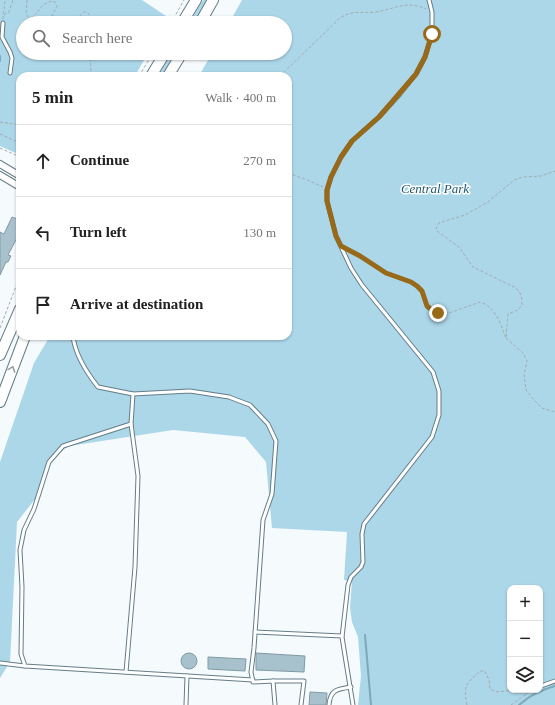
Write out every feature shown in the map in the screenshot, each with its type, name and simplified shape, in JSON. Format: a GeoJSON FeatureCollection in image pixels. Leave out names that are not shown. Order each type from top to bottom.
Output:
{"type":"FeatureCollection","features":[{"type":"Feature","properties":{"kind":"main road"},"geometry":{"type":"LineString","coordinates":[[186,16],[196,0]]}},
{"type":"Feature","properties":{"kind":"main road"},"geometry":{"type":"LineString","coordinates":[[204,16],[213,0]]}},
{"type":"Feature","properties":{"kind":"main road"},"geometry":{"type":"LineString","coordinates":[[153,72],[161,60]]}},
{"type":"Feature","properties":{"kind":"main road"},"geometry":{"type":"LineString","coordinates":[[170,72],[178,60]]}},
{"type":"Feature","properties":{"kind":"main road"},"geometry":{"type":"LineString","coordinates":[[0,355],[16,318]]}},
{"type":"Feature","properties":{"kind":"main road"},"geometry":{"type":"LineString","coordinates":[[0,402],[23,340]]}},
{"type":"Feature","properties":{"kind":"street"},"geometry":{"type":"LineString","coordinates":[[0,164],[16,174]]}},
{"type":"Feature","properties":{"kind":"street"},"geometry":{"type":"LineString","coordinates":[[0,175],[16,185]]}},
{"type":"Feature","properties":{"kind":"lane"},"geometry":{"type":"LineString","coordinates":[[353,705],[342,636],[348,585],[351,577],[361,567],[363,562],[362,534],[364,524],[432,437],[439,415],[439,391],[433,372],[362,285],[351,268],[336,236],[327,201],[327,190],[331,177],[341,157],[352,141],[379,117],[416,74],[425,57],[432,34],[432,12],[429,0]]}},
{"type":"Feature","properties":{"kind":"lane"},"geometry":{"type":"LineString","coordinates":[[3,23],[2,37],[12,58],[10,73]]}},
{"type":"Feature","properties":{"kind":"lane"},"geometry":{"type":"LineString","coordinates":[[74,340],[76,350],[91,378],[98,387],[133,394],[190,391],[229,397],[250,405],[268,424],[276,441],[272,494],[263,520],[251,672],[253,680]]}},
{"type":"Feature","properties":{"kind":"lane"},"geometry":{"type":"LineString","coordinates":[[126,672],[136,567],[138,476],[131,424],[133,394]]}},
{"type":"Feature","properties":{"kind":"lane"},"geometry":{"type":"LineString","coordinates":[[25,666],[21,654],[22,587],[20,550],[24,530],[34,509],[49,462],[63,446],[131,424]]}},
{"type":"Feature","properties":{"kind":"lane"},"geometry":{"type":"LineString","coordinates":[[255,632],[342,636]]}},
{"type":"Feature","properties":{"kind":"lane"},"geometry":{"type":"LineString","coordinates":[[0,663],[25,666],[253,680],[253,682],[304,681],[301,705]]}},
{"type":"Feature","properties":{"kind":"lane"},"geometry":{"type":"LineString","coordinates":[[186,705],[187,676]]}},
{"type":"Feature","properties":{"kind":"lane"},"geometry":{"type":"LineString","coordinates":[[273,681],[275,705]]}},
{"type":"Feature","properties":{"kind":"lane"},"geometry":{"type":"LineString","coordinates":[[543,685],[555,681]]}},
{"type":"Feature","properties":{"kind":"lane"},"geometry":{"type":"LineString","coordinates":[[329,705],[330,697],[336,690],[350,687]]}},
{"type":"Feature","properties":{"kind":"path"},"geometry":{"type":"LineString","coordinates":[[3,23],[5,0]]}},
{"type":"Feature","properties":{"kind":"path"},"geometry":{"type":"LineString","coordinates":[[4,15],[9,12],[13,0]]}},
{"type":"Feature","properties":{"kind":"path"},"geometry":{"type":"LineString","coordinates":[[27,0],[26,14],[27,16]]}},
{"type":"Feature","properties":{"kind":"path"},"geometry":{"type":"LineString","coordinates":[[174,16],[184,0]]}},
{"type":"Feature","properties":{"kind":"path"},"geometry":{"type":"LineString","coordinates":[[34,16],[42,5],[52,1],[55,2],[56,8],[52,16]]}},
{"type":"Feature","properties":{"kind":"path"},"geometry":{"type":"LineString","coordinates":[[284,72],[340,18],[352,12],[374,12],[408,5],[419,6],[432,12]]}},
{"type":"Feature","properties":{"kind":"path"},"geometry":{"type":"LineString","coordinates":[[80,16],[84,12],[87,12],[89,16]]}},
{"type":"Feature","properties":{"kind":"path"},"geometry":{"type":"LineString","coordinates":[[90,60],[91,72]]}},
{"type":"Feature","properties":{"kind":"path"},"geometry":{"type":"LineString","coordinates":[[141,72],[149,60]]}},
{"type":"Feature","properties":{"kind":"path"},"geometry":{"type":"LineString","coordinates":[[0,122],[16,124]]}},
{"type":"Feature","properties":{"kind":"path"},"geometry":{"type":"LineString","coordinates":[[0,134],[16,141]]}},
{"type":"Feature","properties":{"kind":"path"},"geometry":{"type":"LineString","coordinates":[[0,148],[16,155]]}},
{"type":"Feature","properties":{"kind":"path"},"geometry":{"type":"LineString","coordinates":[[506,338],[508,314],[518,310],[522,305],[520,293],[516,288],[506,282],[473,267],[459,247],[437,231],[436,228],[439,223],[465,215],[488,202],[514,180],[524,177],[541,176],[555,170]]}},
{"type":"Feature","properties":{"kind":"path"},"geometry":{"type":"LineString","coordinates":[[292,174],[310,181],[327,190]]}},
{"type":"Feature","properties":{"kind":"path"},"geometry":{"type":"LineString","coordinates":[[341,246],[360,256],[386,273],[411,282],[417,286],[422,291],[427,306],[433,311],[438,313],[449,313],[480,302],[487,305],[493,310],[499,320],[506,338],[523,353],[527,361],[524,374],[526,390],[542,408],[555,412]]}},
{"type":"Feature","properties":{"kind":"path"},"geometry":{"type":"LineString","coordinates":[[0,328],[16,286]]}},
{"type":"Feature","properties":{"kind":"path"},"geometry":{"type":"LineString","coordinates":[[467,705],[464,691],[466,684],[480,671],[485,671],[489,680],[490,688],[497,692],[507,691]]}},
{"type":"Feature","properties":{"kind":"path"},"geometry":{"type":"LineString","coordinates":[[511,705],[527,693]]}},
{"type":"Feature","properties":{"kind":"green space"},"geometry":{"type":"Polygon","coordinates":[[[0,0],[142,0],[166,16],[16,16],[16,60],[144,60],[137,72],[16,72],[16,153],[0,146],[0,0]]]}},
{"type":"Feature","properties":{"kind":"green space"},"geometry":{"type":"Polygon","coordinates":[[[203,0],[208,0],[198,16],[193,16],[203,0]]]}},
{"type":"Feature","properties":{"kind":"green space","name":"Central Park"},"geometry":{"type":"Polygon","coordinates":[[[242,0],[555,0],[555,705],[358,705],[361,676],[358,637],[352,622],[350,608],[352,581],[344,580],[347,532],[272,528],[266,462],[245,437],[173,430],[69,446],[49,460],[35,499],[17,522],[10,662],[0,678],[0,462],[34,363],[48,340],[292,340],[292,72],[201,72],[208,60],[292,60],[292,16],[233,16],[242,0]]]}},
{"type":"Feature","properties":{"kind":"green space"},"geometry":{"type":"Polygon","coordinates":[[[167,60],[172,60],[165,72],[160,72],[167,60]]]}},
{"type":"Feature","properties":{"kind":"building"},"geometry":{"type":"Polygon","coordinates":[[[12,217],[16,218],[16,240],[8,255],[11,256],[8,262],[6,262],[0,275],[0,232],[4,234],[12,217]]]}},
{"type":"Feature","properties":{"kind":"building"},"geometry":{"type":"Polygon","coordinates":[[[189,653],[196,658],[197,661],[192,668],[189,669],[182,664],[181,661],[186,654],[189,653]]]}},
{"type":"Feature","properties":{"kind":"building"},"geometry":{"type":"Polygon","coordinates":[[[256,653],[305,656],[304,672],[256,670],[256,653]]]}},
{"type":"Feature","properties":{"kind":"building"},"geometry":{"type":"Polygon","coordinates":[[[208,657],[246,659],[245,671],[208,669],[208,657]]]}},
{"type":"Feature","properties":{"kind":"building"},"geometry":{"type":"Polygon","coordinates":[[[310,692],[327,693],[326,705],[309,705],[310,692]]]}},
{"type":"Feature","properties":{"kind":"waterway"},"geometry":{"type":"LineString","coordinates":[[0,56],[0,61]]}},
{"type":"Feature","properties":{"kind":"waterway"},"geometry":{"type":"LineString","coordinates":[[365,635],[371,705]]}},
{"type":"Feature","properties":{"kind":"waterway"},"geometry":{"type":"LineString","coordinates":[[519,705],[536,693],[555,686]]}},
{"type":"Feature","properties":{"kind":"route"},"geometry":{"type":"LineString","coordinates":[[432,34],[425,57],[416,74],[379,117],[352,141],[341,157],[331,177],[327,190],[327,201],[336,236],[341,246],[360,256],[378,269],[411,282],[417,286],[422,291],[426,299],[427,306],[438,313]]}}]}
